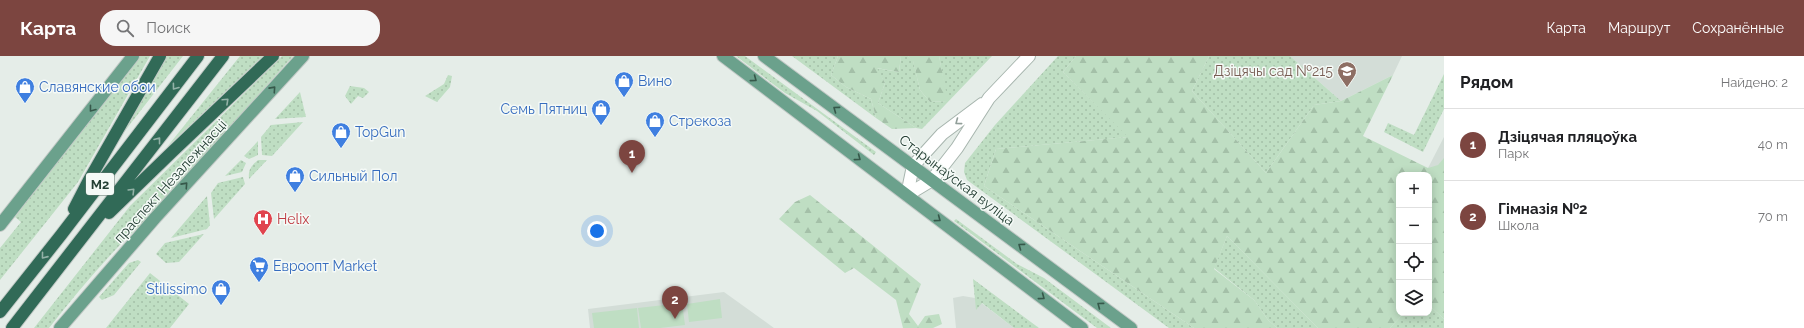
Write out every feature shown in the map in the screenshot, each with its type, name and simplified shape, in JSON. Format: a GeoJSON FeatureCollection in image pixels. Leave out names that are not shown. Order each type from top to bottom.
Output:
{"type":"FeatureCollection","features":[{"type":"Feature","properties":{"kind":"highway"},"geometry":{"type":"LineString","coordinates":[[61,235],[89,180],[160,56]]}},
{"type":"Feature","properties":{"kind":"highway","name":"М2"},"geometry":{"type":"LineString","coordinates":[[0,312],[198,56]]}},
{"type":"Feature","properties":{"kind":"highway","name":"праспект Незалежнасці"},"geometry":{"type":"LineString","coordinates":[[12,328],[223,56]]}},
{"type":"Feature","properties":{"kind":"highway"},"geometry":{"type":"LineString","coordinates":[[74,248],[273,56]]}},
{"type":"Feature","properties":{"kind":"main road"},"geometry":{"type":"LineString","coordinates":[[2,223],[133,56]]}},
{"type":"Feature","properties":{"kind":"main road","name":"праспект Незалежнасці"},"geometry":{"type":"LineString","coordinates":[[60,328],[160,212],[303,56]]}},
{"type":"Feature","properties":{"kind":"main road"},"geometry":{"type":"LineString","coordinates":[[723,56],[1082,328]]}},
{"type":"Feature","properties":{"kind":"main road","name":"Старынаўская вуліца"},"geometry":{"type":"LineString","coordinates":[[764,56],[1131,328]]}},
{"type":"Feature","properties":{"kind":"street"},"geometry":{"type":"LineString","coordinates":[[907,195],[913,166],[942,134],[989,98],[1029,56]]}},
{"type":"Feature","properties":{"kind":"street"},"geometry":{"type":"LineString","coordinates":[[907,195],[932,180],[957,148],[989,98]]}},
{"type":"Feature","properties":{"kind":"shaded area","name":"Дзіцячы сад №215"},"geometry":{"type":"Polygon","coordinates":[[[1290,56],[1402,56],[1393,75],[1341,101],[1290,56]]]}},
{"type":"Feature","properties":{"kind":"shaded area"},"geometry":{"type":"Polygon","coordinates":[[[1444,137],[1444,176],[1428,168],[1444,137]]]}},
{"type":"Feature","properties":{"kind":"shaded area"},"geometry":{"type":"Polygon","coordinates":[[[724,292],[774,328],[590,328],[588,309],[724,292]]]}},
{"type":"Feature","properties":{"kind":"shaded area"},"geometry":{"type":"Polygon","coordinates":[[[963,296],[975,298],[1014,328],[956,328],[953,298],[963,296]]]}},
{"type":"Feature","properties":{"kind":"green space"},"geometry":{"type":"Polygon","coordinates":[[[137,56],[150,56],[78,182],[0,280],[0,248],[21,222],[15,217],[137,56]]]}},
{"type":"Feature","properties":{"kind":"green space"},"geometry":{"type":"Polygon","coordinates":[[[166,56],[183,56],[114,145],[166,56]]]}},
{"type":"Feature","properties":{"kind":"green space"},"geometry":{"type":"Polygon","coordinates":[[[240,56],[263,56],[167,147],[240,56]]]}},
{"type":"Feature","properties":{"kind":"green space"},"geometry":{"type":"Polygon","coordinates":[[[282,56],[293,56],[152,215],[124,241],[98,269],[49,328],[34,328],[130,206],[282,56]]]}},
{"type":"Feature","properties":{"kind":"green space"},"geometry":{"type":"Polygon","coordinates":[[[736,56],[745,56],[876,152],[874,155],[817,111],[785,93],[736,56]]]}},
{"type":"Feature","properties":{"kind":"green space"},"geometry":{"type":"Polygon","coordinates":[[[792,56],[838,56],[831,75],[846,87],[871,99],[876,118],[792,56]]]}},
{"type":"Feature","properties":{"kind":"green space"},"geometry":{"type":"Polygon","coordinates":[[[838,56],[901,56],[899,72],[877,68],[885,83],[878,103],[916,128],[892,129],[876,118],[871,99],[846,87],[831,75],[838,56]]]}},
{"type":"Feature","properties":{"kind":"green space"},"geometry":{"type":"Polygon","coordinates":[[[901,56],[908,56],[913,60],[920,90],[930,102],[947,101],[939,56],[992,56],[922,129],[916,128],[878,103],[885,83],[876,68],[899,72],[901,56]]]}},
{"type":"Feature","properties":{"kind":"green space"},"geometry":{"type":"Polygon","coordinates":[[[908,56],[939,56],[948,101],[930,102],[920,90],[913,61],[908,56]]]}},
{"type":"Feature","properties":{"kind":"green space"},"geometry":{"type":"Polygon","coordinates":[[[1058,56],[1076,56],[1063,72],[1129,137],[996,149],[984,186],[1194,328],[1169,328],[967,180],[964,172],[965,163],[995,125],[1058,56]]]}},
{"type":"Feature","properties":{"kind":"green space"},"geometry":{"type":"Polygon","coordinates":[[[1076,56],[1209,56],[1192,91],[1266,173],[1314,105],[1341,101],[1393,75],[1363,136],[1428,168],[1438,165],[1444,158],[1444,319],[1432,308],[1432,172],[1396,172],[1396,316],[1401,316],[1390,328],[1318,328],[1227,236],[1214,269],[1254,300],[1268,320],[1277,328],[1194,328],[984,186],[996,149],[1128,137],[1063,72],[1076,56]]]}},
{"type":"Feature","properties":{"kind":"green space"},"geometry":{"type":"Polygon","coordinates":[[[1209,56],[1290,56],[1341,101],[1314,105],[1266,173],[1192,91],[1209,56]]]}},
{"type":"Feature","properties":{"kind":"green space"},"geometry":{"type":"Polygon","coordinates":[[[1444,74],[1444,109],[1423,152],[1384,132],[1388,123],[1414,135],[1444,74]]]}},
{"type":"Feature","properties":{"kind":"green space"},"geometry":{"type":"Polygon","coordinates":[[[448,75],[452,76],[450,87],[437,102],[425,96],[444,84],[448,75]]]}},
{"type":"Feature","properties":{"kind":"green space"},"geometry":{"type":"Polygon","coordinates":[[[350,86],[364,88],[369,92],[363,98],[358,96],[351,104],[345,96],[350,86]]]}},
{"type":"Feature","properties":{"kind":"green space"},"geometry":{"type":"Polygon","coordinates":[[[300,92],[306,117],[275,119],[300,92]]]}},
{"type":"Feature","properties":{"kind":"green space"},"geometry":{"type":"Polygon","coordinates":[[[303,122],[272,156],[262,155],[261,137],[271,125],[303,122]]]}},
{"type":"Feature","properties":{"kind":"green space"},"geometry":{"type":"Polygon","coordinates":[[[258,141],[258,155],[249,159],[244,156],[258,141]]]}},
{"type":"Feature","properties":{"kind":"green space"},"geometry":{"type":"Polygon","coordinates":[[[241,160],[246,163],[242,172],[225,176],[241,160]]]}},
{"type":"Feature","properties":{"kind":"green space"},"geometry":{"type":"Polygon","coordinates":[[[258,160],[267,160],[249,179],[250,168],[258,160]]]}},
{"type":"Feature","properties":{"kind":"green space"},"geometry":{"type":"Polygon","coordinates":[[[243,177],[245,184],[214,219],[211,193],[218,183],[243,177]]]}},
{"type":"Feature","properties":{"kind":"green space"},"geometry":{"type":"Polygon","coordinates":[[[810,195],[921,284],[909,314],[918,326],[925,316],[939,314],[942,324],[933,328],[903,328],[896,300],[854,268],[845,273],[779,219],[795,202],[810,195]]]}},
{"type":"Feature","properties":{"kind":"green space"},"geometry":{"type":"Polygon","coordinates":[[[207,196],[210,225],[207,229],[171,238],[207,196]]]}},
{"type":"Feature","properties":{"kind":"green space"},"geometry":{"type":"Polygon","coordinates":[[[956,219],[1017,264],[1044,278],[1111,328],[1097,328],[954,221],[956,219]]]}},
{"type":"Feature","properties":{"kind":"green space"},"geometry":{"type":"Polygon","coordinates":[[[204,234],[179,262],[166,263],[156,254],[165,243],[204,234]]]}},
{"type":"Feature","properties":{"kind":"green space"},"geometry":{"type":"Polygon","coordinates":[[[1227,236],[1318,328],[1277,328],[1268,320],[1254,300],[1214,268],[1227,236]]]}},
{"type":"Feature","properties":{"kind":"green space"},"geometry":{"type":"Polygon","coordinates":[[[138,260],[141,262],[114,295],[102,300],[99,297],[129,263],[138,260]]]}},
{"type":"Feature","properties":{"kind":"green space"},"geometry":{"type":"Polygon","coordinates":[[[150,273],[189,304],[170,328],[106,328],[150,273]]]}},
{"type":"Feature","properties":{"kind":"green space"},"geometry":{"type":"Polygon","coordinates":[[[973,279],[1039,328],[1014,328],[982,303],[976,310],[973,279]]]}},
{"type":"Feature","properties":{"kind":"green space"},"geometry":{"type":"Polygon","coordinates":[[[720,299],[722,318],[689,322],[687,304],[720,299]]]}},
{"type":"Feature","properties":{"kind":"green space"},"geometry":{"type":"Polygon","coordinates":[[[682,303],[685,325],[660,328],[641,328],[638,308],[682,303]]]}},
{"type":"Feature","properties":{"kind":"green space"},"geometry":{"type":"Polygon","coordinates":[[[637,308],[639,328],[594,328],[592,313],[637,308]]]}},
{"type":"Feature","properties":{"kind":"green space"},"geometry":{"type":"Polygon","coordinates":[[[1432,308],[1444,319],[1444,328],[1390,328],[1401,316],[1432,316],[1432,308]]]}},
{"type":"Feature","properties":{"kind":"place","name":"Дзіцячы сад №215"},"geometry":{"type":"Point","coordinates":[1347,88]}},
{"type":"Feature","properties":{"kind":"place","name":"Вино"},"geometry":{"type":"Point","coordinates":[624,98]}},
{"type":"Feature","properties":{"kind":"place","name":"Славянские обои"},"geometry":{"type":"Point","coordinates":[25,104]}},
{"type":"Feature","properties":{"kind":"place","name":"Семь Пятниц"},"geometry":{"type":"Point","coordinates":[601,126]}},
{"type":"Feature","properties":{"kind":"place","name":"Стрекоза"},"geometry":{"type":"Point","coordinates":[655,138]}},
{"type":"Feature","properties":{"kind":"place","name":"TopGun"},"geometry":{"type":"Point","coordinates":[341,149]}},
{"type":"Feature","properties":{"kind":"place","name":"Дзіцячая пляцоўка"},"geometry":{"type":"Point","coordinates":[632,173]}},
{"type":"Feature","properties":{"kind":"place","name":"Сильный Пол"},"geometry":{"type":"Point","coordinates":[295,193]}},
{"type":"Feature","properties":{"kind":"place","name":"Helix"},"geometry":{"type":"Point","coordinates":[263,236]}},
{"type":"Feature","properties":{"kind":"place","name":"Евроопт Market"},"geometry":{"type":"Point","coordinates":[259,283]}},
{"type":"Feature","properties":{"kind":"place","name":"Stilissimo"},"geometry":{"type":"Point","coordinates":[221,306]}},
{"type":"Feature","properties":{"kind":"place","name":"Гімназія №2"},"geometry":{"type":"Point","coordinates":[675,319]}}]}
